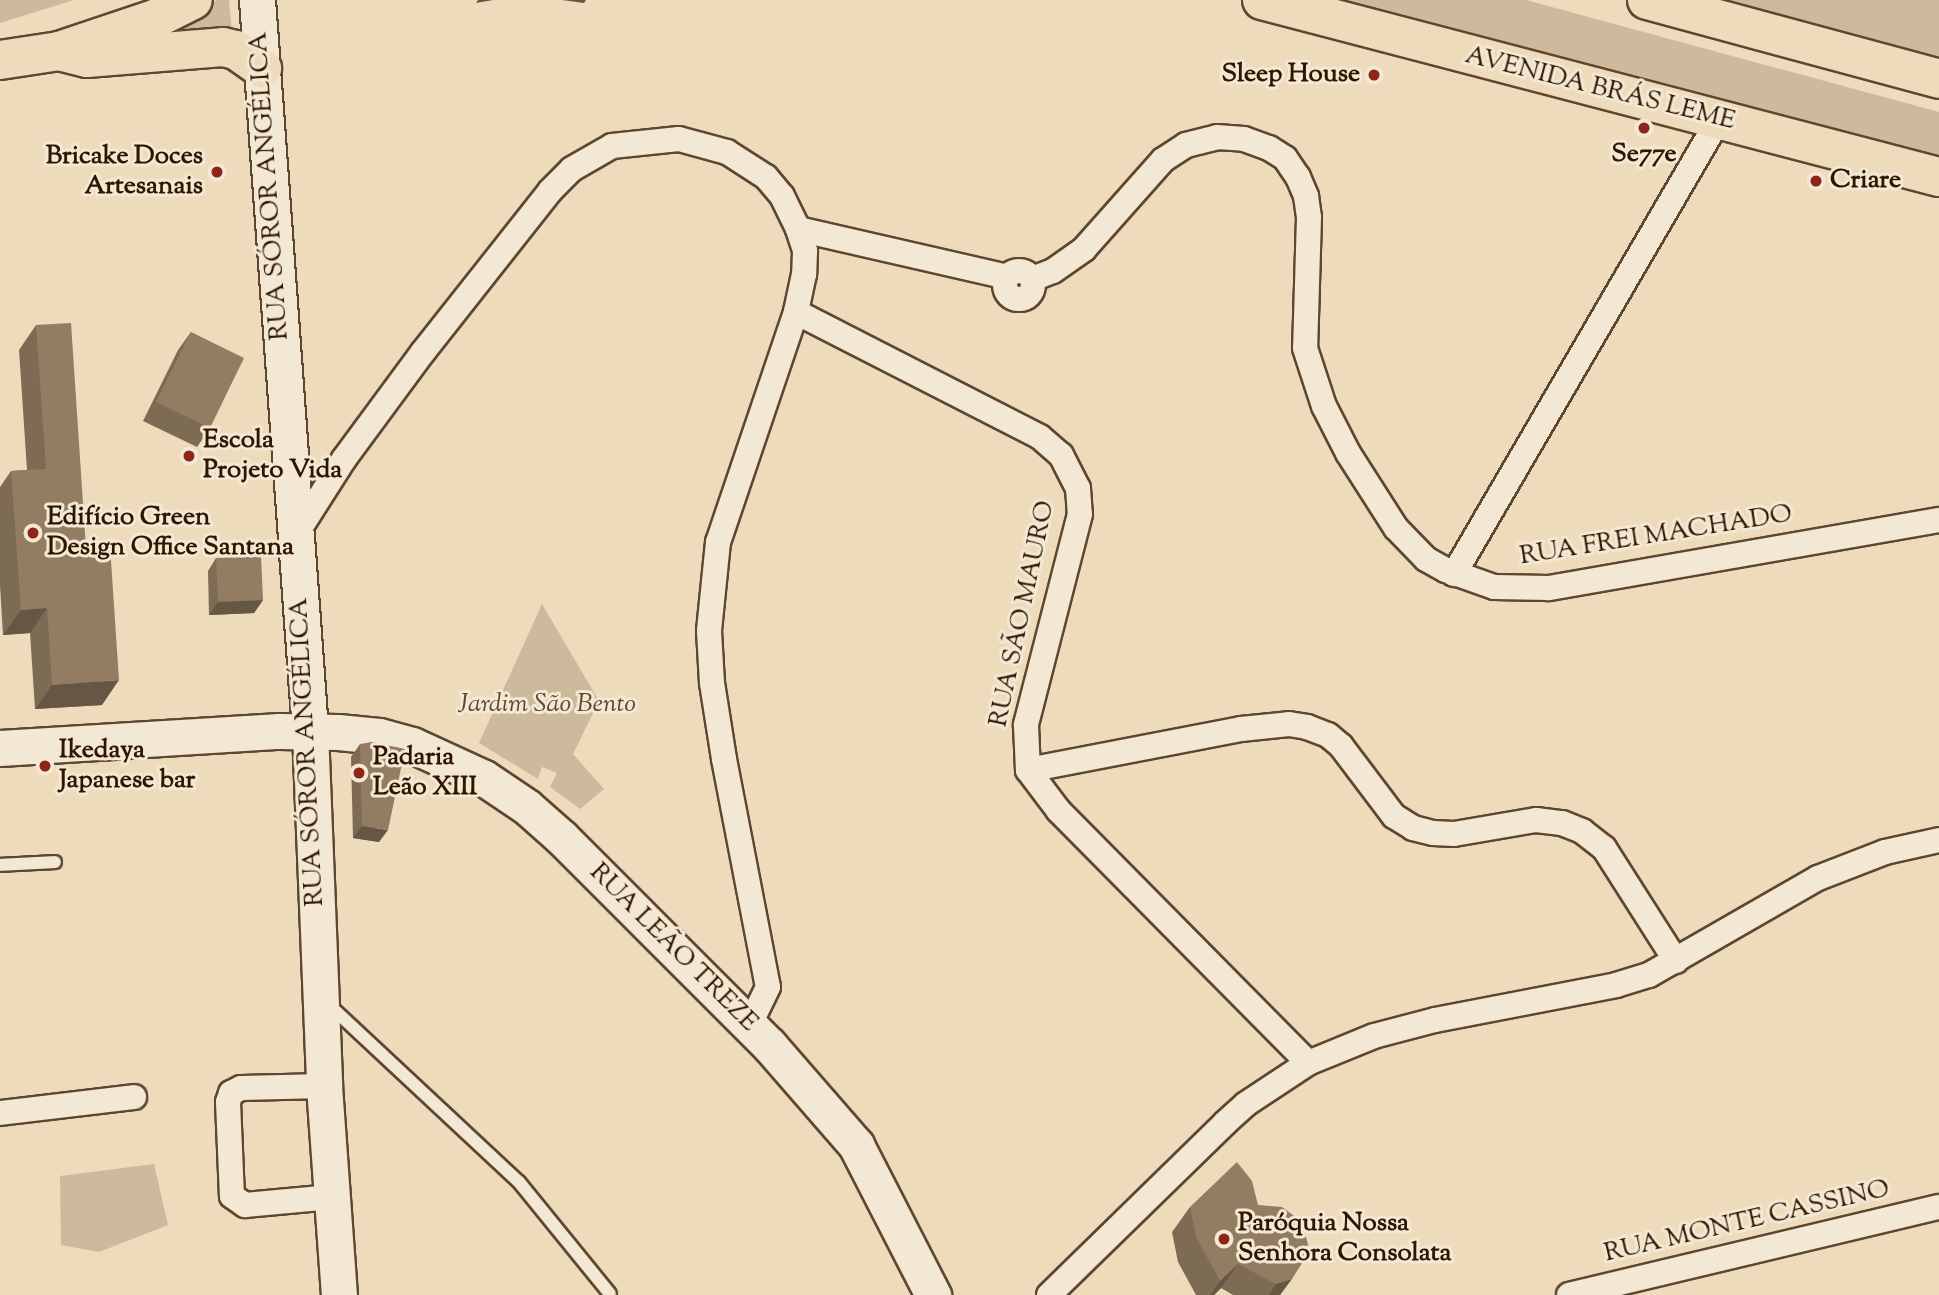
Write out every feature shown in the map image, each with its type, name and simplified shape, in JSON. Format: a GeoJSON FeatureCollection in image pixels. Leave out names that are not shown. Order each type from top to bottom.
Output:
{"type":"FeatureCollection","features":[{"type":"Feature","properties":{"kind":"main road"},"geometry":{"type":"LineString","coordinates":[[0,60],[59,51],[157,18],[192,0]]}},
{"type":"Feature","properties":{"kind":"main road","name":"AVENIDA BRÁS LEME"},"geometry":{"type":"LineString","coordinates":[[1262,0],[1939,177]]}},
{"type":"Feature","properties":{"kind":"main road"},"geometry":{"type":"LineString","coordinates":[[1369,0],[1389,15],[1465,54]]}},
{"type":"Feature","properties":{"kind":"main road"},"geometry":{"type":"LineString","coordinates":[[1647,0],[1939,79]]}},
{"type":"Feature","properties":{"kind":"main road"},"geometry":{"type":"LineString","coordinates":[[59,51],[87,58],[222,47],[236,50],[262,68]]}},
{"type":"Feature","properties":{"kind":"street","name":"RUA SÓROR ANGÉLICA"},"geometry":{"type":"LineString","coordinates":[[257,0],[310,731],[324,1086],[339,1295]]}},
{"type":"Feature","properties":{"kind":"street"},"geometry":{"type":"LineString","coordinates":[[1454,574],[1719,119]]}},
{"type":"Feature","properties":{"kind":"street","name":"RUA FREI MACHADO"},"geometry":{"type":"LineString","coordinates":[[798,229],[1007,277],[1005,289],[1010,296],[1018,299],[1027,297],[1032,291],[1032,279],[1072,260],[1097,236],[1163,160],[1186,145],[1217,137],[1244,139],[1269,148],[1285,158],[1307,196],[1309,217],[1305,348],[1319,394],[1348,453],[1396,528],[1426,559],[1454,574],[1494,587],[1549,588],[1939,520]]}},
{"type":"Feature","properties":{"kind":"street"},"geometry":{"type":"LineString","coordinates":[[295,537],[344,458],[431,342],[550,191],[572,169],[612,146],[659,138],[712,146],[740,158],[766,177],[782,196],[798,229],[805,262],[796,312],[726,516],[711,587],[709,631],[715,710],[768,987],[750,1024]]}},
{"type":"Feature","properties":{"kind":"street","name":"RUA SÃO MAURO"},"geometry":{"type":"LineString","coordinates":[[796,312],[1040,437],[1061,455],[1072,473],[1078,488],[1080,514],[1026,725],[1028,770]]}},
{"type":"Feature","properties":{"kind":"street"},"geometry":{"type":"LineString","coordinates":[[1308,1063],[1059,811],[1028,770],[1241,729],[1289,724],[1307,727],[1328,735],[1341,746],[1385,806],[1413,828],[1454,834],[1536,820],[1562,823],[1582,831],[1604,848],[1676,961]]}},
{"type":"Feature","properties":{"kind":"street","name":"RUA LEÃO TREZE"},"geometry":{"type":"LineString","coordinates":[[0,748],[310,731],[379,736],[448,759],[484,778],[527,807],[562,838],[750,1024],[856,1145],[933,1295]]}},
{"type":"Feature","properties":{"kind":"street"},"geometry":{"type":"LineString","coordinates":[[1049,1295],[1245,1104],[1308,1063],[1398,1030],[1435,1020],[1616,985],[1676,961],[1818,878],[1885,852],[1939,840]]}},
{"type":"Feature","properties":{"kind":"street"},"geometry":{"type":"LineString","coordinates":[[324,1086],[241,1088],[231,1093],[228,1102],[232,1196],[245,1205],[332,1197]]}},
{"type":"Feature","properties":{"kind":"street"},"geometry":{"type":"LineString","coordinates":[[0,1113],[134,1097]]}},
{"type":"Feature","properties":{"kind":"street","name":"RUA MONTE CASSINO"},"geometry":{"type":"LineString","coordinates":[[1569,1295],[1939,1208]]}},
{"type":"Feature","properties":{"kind":"lane"},"geometry":{"type":"LineString","coordinates":[[0,865],[55,862]]}},
{"type":"Feature","properties":{"kind":"lane"},"geometry":{"type":"LineString","coordinates":[[321,999],[519,1182],[610,1294]]}},
{"type":"Feature","properties":{"kind":"green space"},"geometry":{"type":"Polygon","coordinates":[[[0,0],[74,0],[0,23],[0,0]]]}},
{"type":"Feature","properties":{"kind":"green space"},"geometry":{"type":"Polygon","coordinates":[[[218,0],[229,0],[232,34],[100,51],[218,0]]]}},
{"type":"Feature","properties":{"kind":"green space"},"geometry":{"type":"Polygon","coordinates":[[[1347,0],[1526,0],[1939,112],[1939,156],[1347,0]]]}},
{"type":"Feature","properties":{"kind":"green space"},"geometry":{"type":"Polygon","coordinates":[[[1685,0],[1939,0],[1939,69],[1685,0]]]}},
{"type":"Feature","properties":{"kind":"green space","name":"Jardim São Bento"},"geometry":{"type":"Polygon","coordinates":[[[542,604],[599,701],[573,754],[604,789],[580,809],[550,787],[557,773],[542,767],[538,779],[479,743],[542,604]]]}},
{"type":"Feature","properties":{"kind":"green space"},"geometry":{"type":"Polygon","coordinates":[[[154,1164],[168,1225],[99,1252],[61,1245],[60,1176],[154,1164]]]}},
{"type":"Feature","properties":{"kind":"building","name":"Edifício Green Design Office Santana"},"geometry":{"type":"Polygon","coordinates":[[[71,323],[86,548],[110,546],[119,680],[52,685],[47,608],[21,610],[11,471],[46,469],[36,325],[71,323]]]}},
{"type":"Feature","properties":{"kind":"building"},"geometry":{"type":"Polygon","coordinates":[[[191,332],[244,358],[210,428],[156,402],[191,332]]]}},
{"type":"Feature","properties":{"kind":"building"},"geometry":{"type":"Polygon","coordinates":[[[261,556],[263,600],[218,602],[216,558],[261,556]]]}},
{"type":"Feature","properties":{"kind":"building"},"geometry":{"type":"Polygon","coordinates":[[[372,742],[405,749],[388,830],[362,826],[360,744],[372,742]]]}},
{"type":"Feature","properties":{"kind":"building"},"geometry":{"type":"Polygon","coordinates":[[[1237,1162],[1252,1181],[1258,1205],[1282,1207],[1301,1221],[1308,1244],[1302,1263],[1292,1279],[1276,1284],[1238,1264],[1220,1281],[1196,1237],[1190,1207],[1237,1162]]]}},
{"type":"Feature","properties":{"kind":"place","name":"Sleep House"},"geometry":{"type":"Point","coordinates":[1374,75]}},
{"type":"Feature","properties":{"kind":"place","name":"Se77e"},"geometry":{"type":"Point","coordinates":[1644,128]}},
{"type":"Feature","properties":{"kind":"place","name":"Bricake Doces Artesanais"},"geometry":{"type":"Point","coordinates":[217,172]}},
{"type":"Feature","properties":{"kind":"place","name":"Criare"},"geometry":{"type":"Point","coordinates":[1816,181]}},
{"type":"Feature","properties":{"kind":"place","name":"Escola Projeto Vida"},"geometry":{"type":"Point","coordinates":[189,456]}},
{"type":"Feature","properties":{"kind":"place","name":"Edifício Green Design Office Santana"},"geometry":{"type":"Point","coordinates":[33,533]}},
{"type":"Feature","properties":{"kind":"place","name":"Ikedaya Japanese bar"},"geometry":{"type":"Point","coordinates":[45,766]}},
{"type":"Feature","properties":{"kind":"place","name":"Padaria Leão XIII"},"geometry":{"type":"Point","coordinates":[359,773]}},
{"type":"Feature","properties":{"kind":"place","name":"Paróquia Nossa Senhora Consolata"},"geometry":{"type":"Point","coordinates":[1224,1239]}}]}
